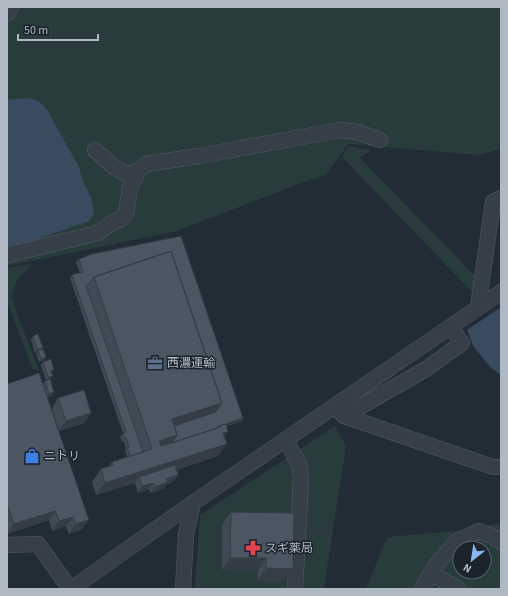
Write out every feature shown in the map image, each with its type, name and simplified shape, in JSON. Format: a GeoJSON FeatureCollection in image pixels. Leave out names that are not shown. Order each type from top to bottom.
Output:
{"type":"FeatureCollection","features":[{"type":"Feature","properties":{"kind":"street"},"geometry":{"type":"LineString","coordinates":[[7,14],[11,7]]}},
{"type":"Feature","properties":{"kind":"street"},"geometry":{"type":"LineString","coordinates":[[7,255],[98,233],[113,222],[121,219],[126,213],[130,188],[138,172],[146,164],[199,156],[340,130],[358,132],[380,140]]}},
{"type":"Feature","properties":{"kind":"street"},"geometry":{"type":"LineString","coordinates":[[95,150],[115,168],[127,174],[138,172]]}},
{"type":"Feature","properties":{"kind":"street"},"geometry":{"type":"LineString","coordinates":[[478,307],[493,202],[501,198]]}},
{"type":"Feature","properties":{"kind":"street"},"geometry":{"type":"LineString","coordinates":[[339,411],[451,326],[501,292]]}},
{"type":"Feature","properties":{"kind":"street"},"geometry":{"type":"LineString","coordinates":[[7,545],[38,544],[70,589],[286,440],[339,411],[426,369],[462,343],[451,326]]}},
{"type":"Feature","properties":{"kind":"street"},"geometry":{"type":"LineString","coordinates":[[339,411],[493,467],[501,467]]}},
{"type":"Feature","properties":{"kind":"street"},"geometry":{"type":"LineString","coordinates":[[286,440],[298,464],[301,479],[295,589]]}},
{"type":"Feature","properties":{"kind":"street"},"geometry":{"type":"LineString","coordinates":[[183,589],[186,534],[193,503]]}},
{"type":"Feature","properties":{"kind":"street"},"geometry":{"type":"LineString","coordinates":[[422,589],[439,561],[456,542],[479,532],[492,536],[501,542]]}},
{"type":"Feature","properties":{"kind":"street"},"geometry":{"type":"LineString","coordinates":[[431,573],[458,589]]}},
{"type":"Feature","properties":{"kind":"green space"},"geometry":{"type":"Polygon","coordinates":[[[7,7],[501,7],[501,149],[479,155],[348,144],[326,175],[177,231],[7,266],[7,7]]]}},
{"type":"Feature","properties":{"kind":"green space"},"geometry":{"type":"Polygon","coordinates":[[[348,146],[371,150],[360,158],[477,278],[473,293],[342,157],[348,146]]]}},
{"type":"Feature","properties":{"kind":"green space"},"geometry":{"type":"Polygon","coordinates":[[[32,264],[17,280],[12,296],[17,314],[39,370],[33,370],[7,301],[7,268],[32,264]]]}},
{"type":"Feature","properties":{"kind":"green space"},"geometry":{"type":"Polygon","coordinates":[[[335,426],[346,446],[324,588],[329,589],[195,589],[200,515],[335,426]]]}},
{"type":"Feature","properties":{"kind":"green space"},"geometry":{"type":"Polygon","coordinates":[[[501,523],[501,589],[366,589],[387,537],[456,531],[501,523]]]}},
{"type":"Feature","properties":{"kind":"water"},"geometry":{"type":"Polygon","coordinates":[[[26,98],[37,101],[46,108],[79,167],[82,179],[91,198],[94,211],[93,216],[89,221],[7,248],[7,100],[26,98]]]}},
{"type":"Feature","properties":{"kind":"water"},"geometry":{"type":"Polygon","coordinates":[[[501,307],[501,375],[491,368],[474,347],[467,330],[501,307]]]}},
{"type":"Feature","properties":{"kind":"building"},"geometry":{"type":"Polygon","coordinates":[[[181,236],[243,418],[172,443],[177,435],[174,426],[216,412],[222,403],[171,251],[94,277],[86,286],[143,452],[130,456],[127,447],[129,447],[123,433],[126,432],[72,275],[83,272],[79,259],[92,254],[181,236]]]}},
{"type":"Feature","properties":{"kind":"building"},"geometry":{"type":"Polygon","coordinates":[[[171,251],[222,403],[172,419],[177,435],[159,441],[161,446],[221,427],[221,425],[226,424],[228,432],[223,433],[227,444],[105,483],[101,469],[113,465],[112,462],[152,449],[94,277],[171,251]]]}},
{"type":"Feature","properties":{"kind":"building"},"geometry":{"type":"Polygon","coordinates":[[[38,334],[43,348],[37,349],[33,336],[38,334]]]}},
{"type":"Feature","properties":{"kind":"building"},"geometry":{"type":"Polygon","coordinates":[[[43,349],[46,357],[41,359],[38,351],[43,349]]]}},
{"type":"Feature","properties":{"kind":"building"},"geometry":{"type":"Polygon","coordinates":[[[51,359],[54,370],[51,371],[53,376],[48,377],[43,362],[51,359]]]}},
{"type":"Feature","properties":{"kind":"building","name":"ニトリ"},"geometry":{"type":"Polygon","coordinates":[[[39,373],[89,520],[75,524],[73,517],[59,521],[55,511],[14,524],[7,504],[7,384],[39,373]]]}},
{"type":"Feature","properties":{"kind":"building"},"geometry":{"type":"Polygon","coordinates":[[[50,379],[54,392],[49,394],[45,381],[50,379]]]}},
{"type":"Feature","properties":{"kind":"building"},"geometry":{"type":"Polygon","coordinates":[[[84,390],[91,413],[66,421],[58,398],[84,390]]]}},
{"type":"Feature","properties":{"kind":"building"},"geometry":{"type":"Polygon","coordinates":[[[175,465],[178,475],[166,479],[168,482],[155,487],[153,483],[142,486],[139,477],[175,465]]]}},
{"type":"Feature","properties":{"kind":"building","name":"スギ薬局"},"geometry":{"type":"Polygon","coordinates":[[[231,512],[294,513],[293,569],[266,568],[266,558],[230,558],[231,512]]]}},
{"type":"Feature","properties":{"kind":"place","name":"西濃運輸"},"geometry":{"type":"Point","coordinates":[155,363]}},
{"type":"Feature","properties":{"kind":"place","name":"ニトリ"},"geometry":{"type":"Point","coordinates":[32,456]}},
{"type":"Feature","properties":{"kind":"place","name":"スギ薬局"},"geometry":{"type":"Point","coordinates":[253,548]}}]}
